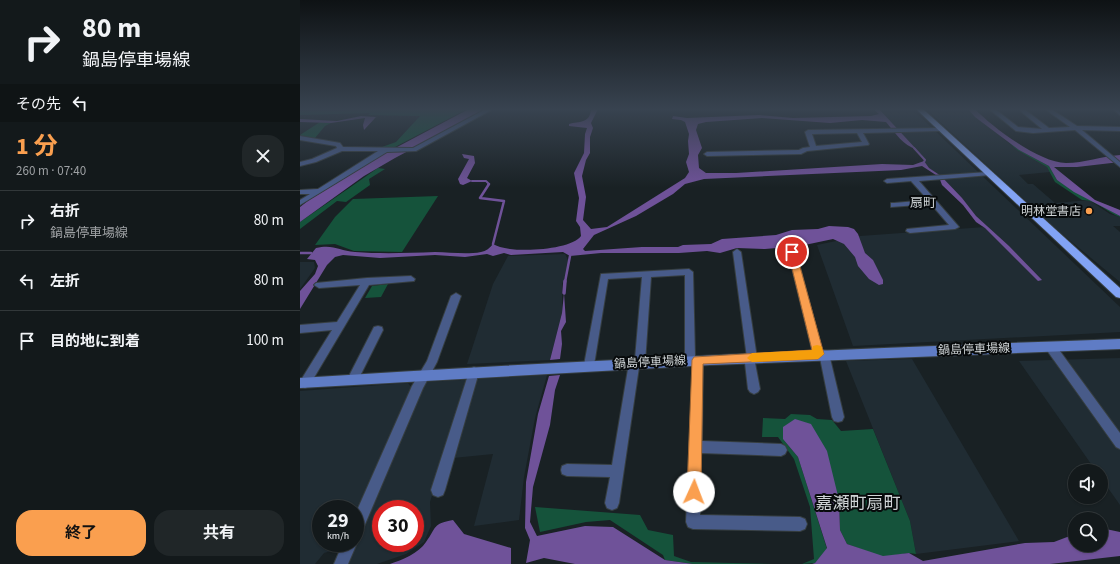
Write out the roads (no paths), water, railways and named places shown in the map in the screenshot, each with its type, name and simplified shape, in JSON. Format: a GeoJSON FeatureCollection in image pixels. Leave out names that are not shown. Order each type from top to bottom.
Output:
{"type":"FeatureCollection","features":[{"type":"Feature","properties":{"kind":"highway"},"geometry":{"type":"LineString","coordinates":[[946,135],[1120,294]]}},
{"type":"Feature","properties":{"kind":"main road","name":"鍋島停車場線"},"geometry":{"type":"LineString","coordinates":[[303,383],[425,374],[589,365],[821,354],[1120,344]]}},
{"type":"Feature","properties":{"kind":"street"},"geometry":{"type":"LineString","coordinates":[[300,164],[314,161],[341,149],[414,150],[442,135]]}},
{"type":"Feature","properties":{"kind":"street"},"geometry":{"type":"LineString","coordinates":[[809,135],[814,148]]}},
{"type":"Feature","properties":{"kind":"street"},"geometry":{"type":"LineString","coordinates":[[707,154],[801,152],[805,149],[866,144],[861,135]]}},
{"type":"Feature","properties":{"kind":"street"},"geometry":{"type":"LineString","coordinates":[[1085,135],[1119,165]]}},
{"type":"Feature","properties":{"kind":"street"},"geometry":{"type":"LineString","coordinates":[[300,138],[338,144],[341,149]]}},
{"type":"Feature","properties":{"kind":"street"},"geometry":{"type":"LineString","coordinates":[[300,203],[317,191],[386,150]]}},
{"type":"Feature","properties":{"kind":"street"},"geometry":{"type":"LineString","coordinates":[[887,181],[988,174]]}},
{"type":"Feature","properties":{"kind":"street"},"geometry":{"type":"LineString","coordinates":[[910,231],[955,227],[914,180]]}},
{"type":"Feature","properties":{"kind":"street"},"geometry":{"type":"LineString","coordinates":[[300,192],[317,191]]}},
{"type":"Feature","properties":{"kind":"street"},"geometry":{"type":"LineString","coordinates":[[894,205],[933,202]]}},
{"type":"Feature","properties":{"kind":"street"},"geometry":{"type":"LineString","coordinates":[[737,252],[752,358],[750,363],[754,389]]}},
{"type":"Feature","properties":{"kind":"street"},"geometry":{"type":"LineString","coordinates":[[792,252],[838,417]]}},
{"type":"Feature","properties":{"kind":"street"},"geometry":{"type":"LineString","coordinates":[[589,365],[604,276],[689,272],[694,360],[695,447],[693,522],[800,524]]}},
{"type":"Feature","properties":{"kind":"street"},"geometry":{"type":"LineString","coordinates":[[612,503],[637,363],[647,274]]}},
{"type":"Feature","properties":{"kind":"street"},"geometry":{"type":"LineString","coordinates":[[319,285],[411,279]]}},
{"type":"Feature","properties":{"kind":"street"},"geometry":{"type":"LineString","coordinates":[[303,383],[367,282]]}},
{"type":"Feature","properties":{"kind":"street"},"geometry":{"type":"LineString","coordinates":[[364,511],[425,374],[432,362],[456,296]]}},
{"type":"Feature","properties":{"kind":"street"},"geometry":{"type":"LineString","coordinates":[[300,329],[340,326]]}},
{"type":"Feature","properties":{"kind":"street"},"geometry":{"type":"LineString","coordinates":[[353,380],[378,330]]}},
{"type":"Feature","properties":{"kind":"street"},"geometry":{"type":"LineString","coordinates":[[1050,346],[1120,443]]}},
{"type":"Feature","properties":{"kind":"street"},"geometry":{"type":"LineString","coordinates":[[438,490],[474,372]]}},
{"type":"Feature","properties":{"kind":"street"},"geometry":{"type":"LineString","coordinates":[[695,447],[781,450]]}},
{"type":"Feature","properties":{"kind":"street"},"geometry":{"type":"LineString","coordinates":[[567,470],[617,471]]}},
{"type":"Feature","properties":{"kind":"street"},"geometry":{"type":"LineString","coordinates":[[341,564],[346,552]]}},
{"type":"Feature","properties":{"kind":"waterway"},"geometry":{"type":"LineString","coordinates":[[914,148],[925,160],[923,164]]}},
{"type":"Feature","properties":{"kind":"waterway"},"geometry":{"type":"LineString","coordinates":[[472,181],[486,181],[489,184]]}},
{"type":"Feature","properties":{"kind":"waterway"},"geometry":{"type":"LineString","coordinates":[[489,184],[480,198],[504,201],[493,244]]}},
{"type":"Feature","properties":{"kind":"waterway"},"geometry":{"type":"LineString","coordinates":[[300,253],[311,253]]}},
{"type":"Feature","properties":{"kind":"waterway"},"geometry":{"type":"LineString","coordinates":[[565,282],[570,256]]}},
{"type":"Feature","properties":{"kind":"waterway"},"geometry":{"type":"LineString","coordinates":[[564,293],[565,281]]}},
{"type":"Feature","properties":{"kind":"place","name":"明林堂書店"},"geometry":{"type":"Point","coordinates":[1089,211]}},
{"type":"Feature","properties":{"kind":"district","name":"扇町"},"geometry":{"type":"Point","coordinates":[923,202]}},
{"type":"Feature","properties":{"kind":"district","name":"嘉瀬町扇町"},"geometry":{"type":"Point","coordinates":[858,503]}}]}
